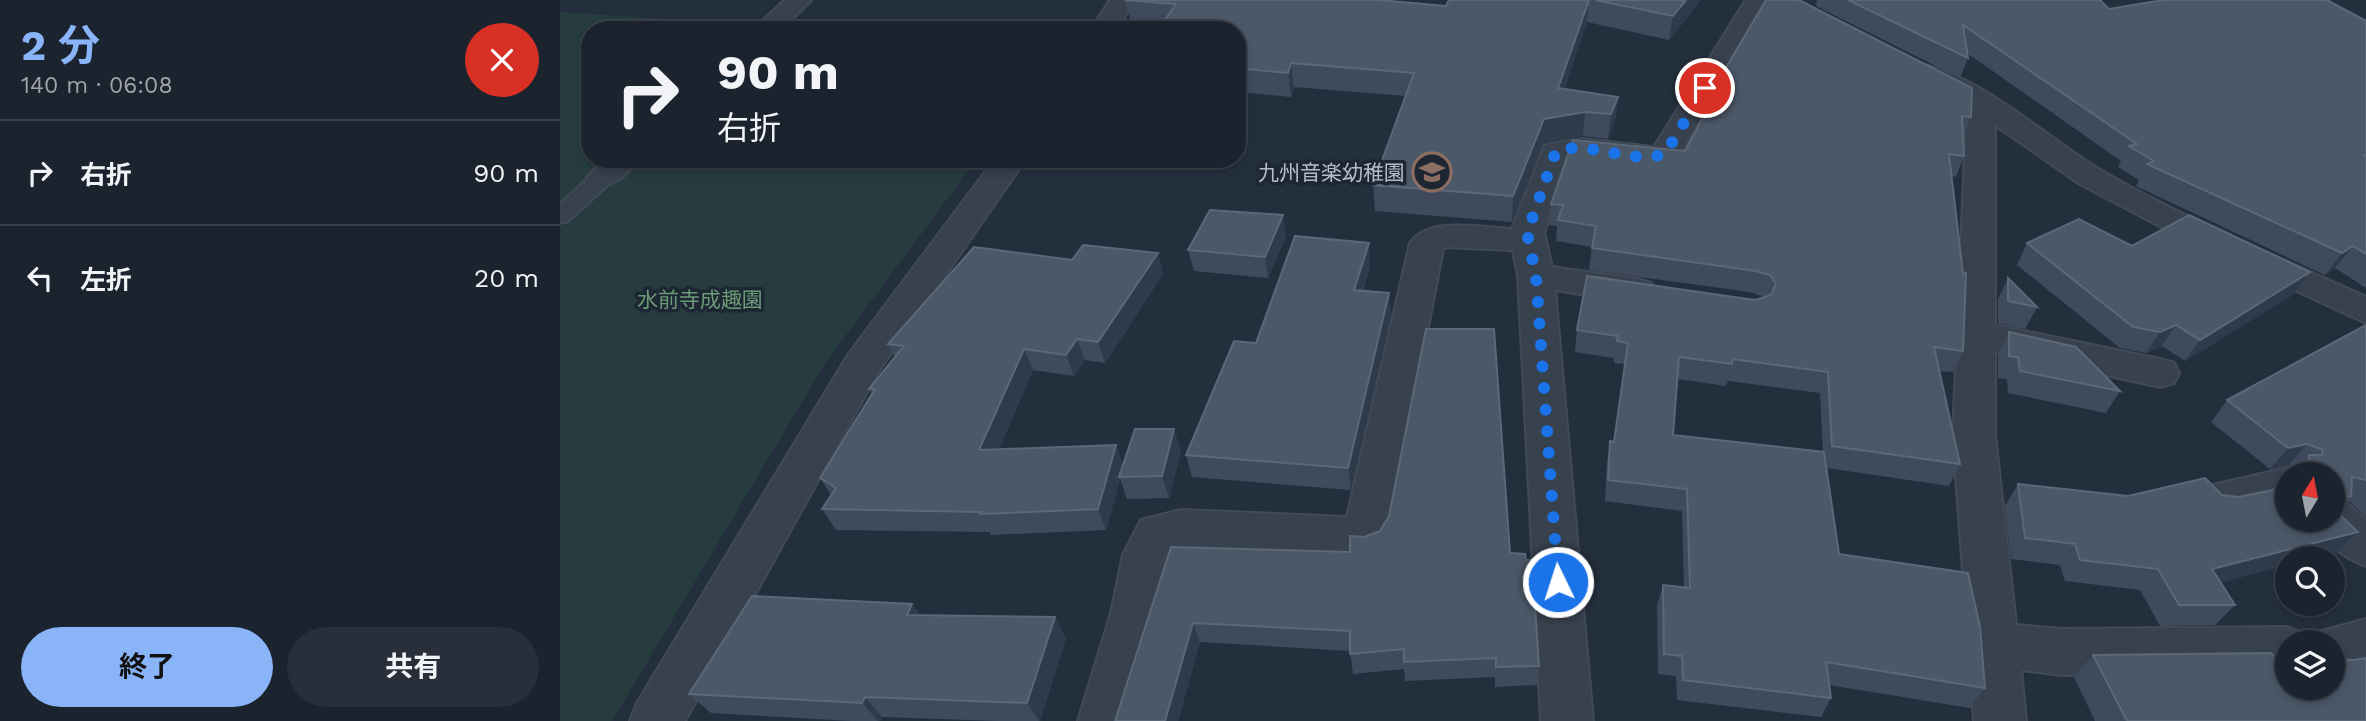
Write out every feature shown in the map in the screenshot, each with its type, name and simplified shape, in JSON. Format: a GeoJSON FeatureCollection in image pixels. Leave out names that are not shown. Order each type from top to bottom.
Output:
{"type":"FeatureCollection","features":[{"type":"Feature","properties":{"kind":"street"},"geometry":{"type":"LineString","coordinates":[[776,21],[799,0]]}},
{"type":"Feature","properties":{"kind":"street"},"geometry":{"type":"LineString","coordinates":[[1109,21],[1122,0]]}},
{"type":"Feature","properties":{"kind":"street"},"geometry":{"type":"LineString","coordinates":[[1567,721],[1532,258],[1527,233],[1556,151],[1569,147],[1646,160],[1665,154],[1758,0]]}},
{"type":"Feature","properties":{"kind":"street"},"geometry":{"type":"LineString","coordinates":[[1908,64],[1981,102],[2114,190],[2249,258],[2366,311]]}},
{"type":"Feature","properties":{"kind":"street"},"geometry":{"type":"LineString","coordinates":[[1981,102],[1974,436],[2000,721]]}},
{"type":"Feature","properties":{"kind":"street"},"geometry":{"type":"LineString","coordinates":[[656,721],[862,365],[1004,168]]}},
{"type":"Feature","properties":{"kind":"street"},"geometry":{"type":"LineString","coordinates":[[1104,721],[1135,613],[1146,555],[1157,533],[1181,528],[1365,536],[1427,243],[1441,237],[1532,258],[1670,296]]}},
{"type":"Feature","properties":{"kind":"street"},"geometry":{"type":"LineString","coordinates":[[1976,334],[2160,373]]}},
{"type":"Feature","properties":{"kind":"street"},"geometry":{"type":"LineString","coordinates":[[2220,499],[2275,488]]}},
{"type":"Feature","properties":{"kind":"street"},"geometry":{"type":"LineString","coordinates":[[2345,529],[2366,547]]}},
{"type":"Feature","properties":{"kind":"street"},"geometry":{"type":"LineString","coordinates":[[2345,649],[2366,641]]}},
{"type":"Feature","properties":{"kind":"street"},"geometry":{"type":"LineString","coordinates":[[1991,645],[2062,652],[2275,650]]}},
{"type":"Feature","properties":{"kind":"lane"},"geometry":{"type":"LineString","coordinates":[[560,216],[613,168]]}},
{"type":"Feature","properties":{"kind":"green space","name":"水前寺成趣園"},"geometry":{"type":"Polygon","coordinates":[[[560,12],[696,21],[581,21],[581,168],[970,168],[826,362],[612,721],[560,721],[560,12]]]}},
{"type":"Feature","properties":{"kind":"building"},"geometry":{"type":"Polygon","coordinates":[[[1125,0],[1379,0],[1446,6],[1449,0],[1589,0],[1558,88],[1618,97],[1611,114],[1585,112],[1544,119],[1513,196],[1373,185],[1414,73],[1291,63],[1288,73],[1246,69],[1246,21],[1164,21],[1176,4],[1125,0]]]}},
{"type":"Feature","properties":{"kind":"building"},"geometry":{"type":"Polygon","coordinates":[[[1595,0],[1686,0],[1673,16],[1595,0]]]}},
{"type":"Feature","properties":{"kind":"building"},"geometry":{"type":"Polygon","coordinates":[[[1766,0],[1799,0],[1972,88],[1971,117],[1962,116],[1964,156],[1949,154],[1963,274],[1966,273],[1963,351],[1934,347],[1960,464],[1832,446],[1828,372],[1733,359],[1732,364],[1679,357],[1673,435],[1824,452],[1839,554],[1968,573],[1980,627],[1985,688],[1826,662],[1831,698],[1683,680],[1682,656],[1664,654],[1663,585],[1690,588],[1687,489],[1608,480],[1610,441],[1614,442],[1628,343],[1617,341],[1618,336],[1577,330],[1587,276],[1755,300],[1771,295],[1776,284],[1770,275],[1756,271],[1592,248],[1596,226],[1558,220],[1563,205],[1551,204],[1573,140],[1685,151],[1727,72],[1724,71],[1766,0]]]}},
{"type":"Feature","properties":{"kind":"building"},"geometry":{"type":"Polygon","coordinates":[[[1848,0],[2100,0],[2109,9],[2163,0],[2327,0],[2366,21],[2366,254],[2353,246],[2342,253],[2147,164],[2154,161],[2129,146],[2137,144],[1963,25],[1968,58],[1848,0]]]}},
{"type":"Feature","properties":{"kind":"building"},"geometry":{"type":"Polygon","coordinates":[[[1210,210],[1283,215],[1265,257],[1188,250],[1210,210]]]}},
{"type":"Feature","properties":{"kind":"building"},"geometry":{"type":"Polygon","coordinates":[[[2189,215],[2310,272],[2200,340],[2176,325],[2160,332],[2133,327],[2027,243],[2079,219],[2132,246],[2189,215]]]}},
{"type":"Feature","properties":{"kind":"building"},"geometry":{"type":"Polygon","coordinates":[[[1295,236],[1369,243],[1354,290],[1389,293],[1348,468],[1186,455],[1234,341],[1256,343],[1295,236]]]}},
{"type":"Feature","properties":{"kind":"building"},"geometry":{"type":"Polygon","coordinates":[[[1083,245],[1158,253],[1098,342],[1077,339],[1066,355],[1024,349],[979,450],[1116,445],[1098,509],[980,514],[981,512],[822,509],[836,488],[820,478],[875,389],[869,389],[904,346],[888,344],[974,247],[1072,260],[1083,245]]]}},
{"type":"Feature","properties":{"kind":"building"},"geometry":{"type":"Polygon","coordinates":[[[2008,278],[2037,307],[2008,301],[2008,278]]]}},
{"type":"Feature","properties":{"kind":"building"},"geometry":{"type":"Polygon","coordinates":[[[2366,325],[2366,480],[2352,477],[2351,496],[2345,497],[2345,462],[2309,462],[2309,455],[2322,455],[2323,450],[2307,444],[2288,448],[2227,400],[2366,325]]]}},
{"type":"Feature","properties":{"kind":"building"},"geometry":{"type":"Polygon","coordinates":[[[1426,329],[1494,329],[1510,553],[1525,554],[1526,560],[1532,560],[1539,666],[1496,667],[1496,658],[1404,662],[1404,649],[1350,654],[1350,631],[1193,623],[1165,721],[1115,721],[1171,547],[1350,552],[1350,536],[1364,537],[1380,531],[1389,516],[1426,329]]]}},
{"type":"Feature","properties":{"kind":"building"},"geometry":{"type":"Polygon","coordinates":[[[2009,332],[2076,347],[2120,391],[2020,371],[2018,357],[2009,356],[2009,332]]]}},
{"type":"Feature","properties":{"kind":"building"},"geometry":{"type":"Polygon","coordinates":[[[1135,429],[1174,429],[1162,476],[1119,477],[1135,429]]]}},
{"type":"Feature","properties":{"kind":"building"},"geometry":{"type":"Polygon","coordinates":[[[2205,478],[2222,495],[2239,497],[2275,490],[2275,532],[2345,532],[2345,520],[2358,532],[2303,546],[2275,546],[2275,553],[2212,569],[2235,605],[2179,605],[2158,569],[2080,560],[2075,544],[2025,538],[2018,484],[2128,496],[2205,478]]]}},
{"type":"Feature","properties":{"kind":"building"},"geometry":{"type":"Polygon","coordinates":[[[752,596],[912,604],[907,615],[1055,617],[1027,703],[865,697],[862,703],[689,694],[752,596]]]}},
{"type":"Feature","properties":{"kind":"building"},"geometry":{"type":"Polygon","coordinates":[[[2271,653],[2275,656],[2275,700],[2345,700],[2345,660],[2366,658],[2366,721],[2127,721],[2093,655],[2271,653]]]}},
{"type":"Feature","properties":{"kind":"place","name":"九州音楽幼稚園"},"geometry":{"type":"Point","coordinates":[1432,172]}},
{"type":"Feature","properties":{"kind":"route"},"geometry":{"type":"LineString","coordinates":[[1558,582],[1536,276],[1527,233],[1556,151],[1569,147],[1646,160],[1665,154],[1705,88]]}}]}
